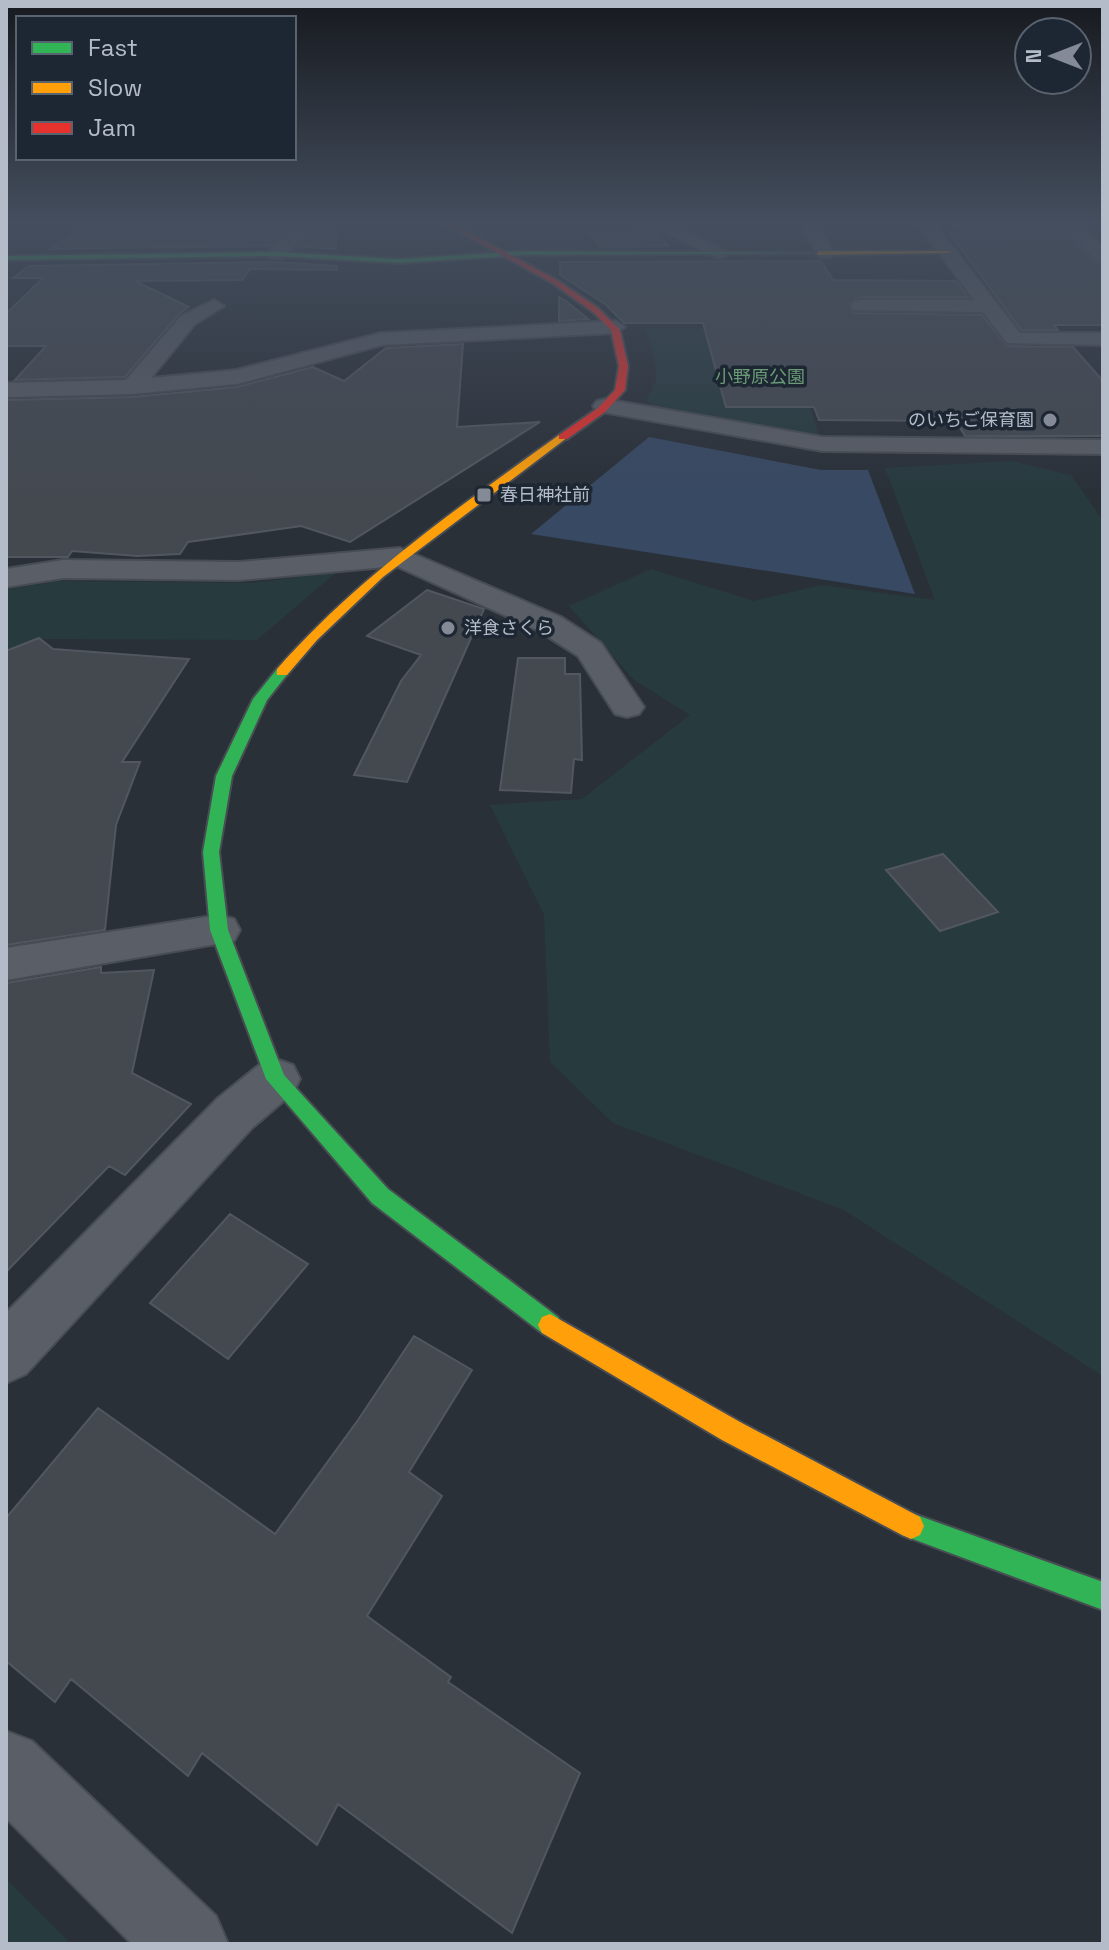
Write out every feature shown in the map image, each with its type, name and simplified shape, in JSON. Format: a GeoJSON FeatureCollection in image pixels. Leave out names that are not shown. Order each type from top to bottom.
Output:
{"type":"FeatureCollection","features":[{"type":"Feature","properties":{"kind":"street"},"geometry":{"type":"LineString","coordinates":[[132,387],[188,320],[201,313]]}},
{"type":"Feature","properties":{"kind":"street"},"geometry":{"type":"LineString","coordinates":[[598,313],[615,327],[623,354],[621,388],[605,406],[400,557],[310,637],[260,699],[224,776],[211,852],[219,930],[276,1079],[380,1196],[536,1317],[731,1431],[912,1527],[1103,1596]]}},
{"type":"Feature","properties":{"kind":"street"},"geometry":{"type":"LineString","coordinates":[[993,313],[1014,339],[1103,339]]}},
{"type":"Feature","properties":{"kind":"street"},"geometry":{"type":"LineString","coordinates":[[6,390],[132,387],[237,377],[381,339],[615,327]]}},
{"type":"Feature","properties":{"kind":"street"},"geometry":{"type":"LineString","coordinates":[[605,406],[822,444],[1103,447]]}},
{"type":"Feature","properties":{"kind":"street"},"geometry":{"type":"LineString","coordinates":[[6,578],[63,569],[239,571],[400,557],[550,624],[590,650],[627,707]]}},
{"type":"Feature","properties":{"kind":"street"},"geometry":{"type":"LineString","coordinates":[[6,964],[219,930]]}},
{"type":"Feature","properties":{"kind":"street"},"geometry":{"type":"LineString","coordinates":[[6,1354],[235,1113],[276,1079]]}},
{"type":"Feature","properties":{"kind":"street"},"geometry":{"type":"LineString","coordinates":[[6,1767],[188,1944]]}},
{"type":"Feature","properties":{"kind":"green space","name":"小野原公園"},"geometry":{"type":"Polygon","coordinates":[[[645,328],[992,330],[1004,346],[1025,346],[1050,377],[1103,377],[1103,399],[807,399],[820,439],[655,406],[646,400],[655,383],[656,365],[645,328]]]}},
{"type":"Feature","properties":{"kind":"green space"},"geometry":{"type":"Polygon","coordinates":[[[1012,461],[1071,475],[1103,521],[1103,1376],[842,1209],[613,1123],[550,1062],[544,915],[490,805],[582,799],[690,715],[634,680],[569,606],[651,569],[754,601],[821,585],[935,600],[885,468],[1012,461]]]}},
{"type":"Feature","properties":{"kind":"green space"},"geometry":{"type":"Polygon","coordinates":[[[337,572],[257,640],[43,639],[6,655],[6,590],[58,581],[253,583],[337,572]]]}},
{"type":"Feature","properties":{"kind":"green space"},"geometry":{"type":"Polygon","coordinates":[[[6,1879],[71,1944],[6,1944],[6,1879]]]}},
{"type":"Feature","properties":{"kind":"water"},"geometry":{"type":"Polygon","coordinates":[[[649,437],[821,470],[868,470],[915,594],[531,534],[649,437]]]}},
{"type":"Feature","properties":{"kind":"building"},"geometry":{"type":"Polygon","coordinates":[[[180,313],[125,377],[15,380],[46,346],[6,346],[6,314],[180,313]]]}},
{"type":"Feature","properties":{"kind":"building"},"geometry":{"type":"Polygon","coordinates":[[[559,313],[581,313],[588,319],[559,321],[559,313]]]}},
{"type":"Feature","properties":{"kind":"building","name":"小野原公園"},"geometry":{"type":"Polygon","coordinates":[[[614,313],[982,315],[1007,346],[1073,347],[1103,381],[1103,436],[965,436],[956,421],[819,420],[814,407],[726,407],[703,323],[624,323],[614,313]]]}},
{"type":"Feature","properties":{"kind":"building"},"geometry":{"type":"Polygon","coordinates":[[[1008,313],[1103,313],[1103,325],[1054,325],[1058,330],[1021,330],[1008,313]]]}},
{"type":"Feature","properties":{"kind":"building"},"geometry":{"type":"Polygon","coordinates":[[[463,344],[457,427],[540,422],[350,542],[301,526],[188,542],[180,554],[137,556],[72,551],[68,557],[6,557],[6,400],[132,397],[237,387],[313,367],[344,381],[386,348],[463,344]]]}},
{"type":"Feature","properties":{"kind":"building"},"geometry":{"type":"Polygon","coordinates":[[[427,590],[484,609],[407,782],[354,775],[401,681],[421,655],[367,636],[427,590]]]}},
{"type":"Feature","properties":{"kind":"building"},"geometry":{"type":"Polygon","coordinates":[[[39,638],[53,649],[189,659],[122,762],[140,762],[116,825],[105,930],[6,945],[6,651],[39,638]]]}},
{"type":"Feature","properties":{"kind":"building"},"geometry":{"type":"Polygon","coordinates":[[[518,658],[565,658],[565,674],[580,674],[582,760],[574,759],[571,793],[500,790],[518,658]]]}},
{"type":"Feature","properties":{"kind":"building"},"geometry":{"type":"Polygon","coordinates":[[[943,854],[998,912],[940,931],[886,870],[943,854]]]}},
{"type":"Feature","properties":{"kind":"building"},"geometry":{"type":"Polygon","coordinates":[[[101,967],[101,973],[154,970],[132,1073],[191,1104],[125,1175],[109,1166],[6,1272],[6,983],[101,967]]]}},
{"type":"Feature","properties":{"kind":"building"},"geometry":{"type":"Polygon","coordinates":[[[230,1214],[308,1264],[228,1359],[150,1303],[230,1214]]]}},
{"type":"Feature","properties":{"kind":"building"},"geometry":{"type":"Polygon","coordinates":[[[414,1336],[472,1370],[409,1472],[442,1496],[367,1616],[451,1677],[448,1682],[580,1773],[512,1933],[338,1804],[317,1845],[202,1753],[188,1776],[71,1679],[55,1702],[6,1661],[6,1518],[98,1408],[275,1534],[358,1420],[414,1336]]]}},
{"type":"Feature","properties":{"kind":"traffic: fast"},"geometry":{"type":"LineString","coordinates":[[282,672],[260,699],[224,776],[211,852],[219,930],[276,1079],[380,1196],[550,1325]]}},
{"type":"Feature","properties":{"kind":"traffic: fast"},"geometry":{"type":"LineString","coordinates":[[911,1526],[1103,1596]]}},
{"type":"Feature","properties":{"kind":"traffic: slow"},"geometry":{"type":"LineString","coordinates":[[282,672],[312,638],[379,575],[451,518],[563,437]]}},
{"type":"Feature","properties":{"kind":"traffic: slow"},"geometry":{"type":"LineString","coordinates":[[550,1325],[731,1431],[911,1526]]}},
{"type":"Feature","properties":{"kind":"traffic: jam"},"geometry":{"type":"LineString","coordinates":[[563,437],[601,410],[615,397],[622,384],[621,347],[616,330],[598,313]]}},
{"type":"Feature","properties":{"kind":"place","name":"のいちご保育園"},"geometry":{"type":"Point","coordinates":[1050,420]}},
{"type":"Feature","properties":{"kind":"place","name":"春日神社前"},"geometry":{"type":"Point","coordinates":[484,495]}},
{"type":"Feature","properties":{"kind":"place","name":"洋食さくら"},"geometry":{"type":"Point","coordinates":[448,628]}}]}
